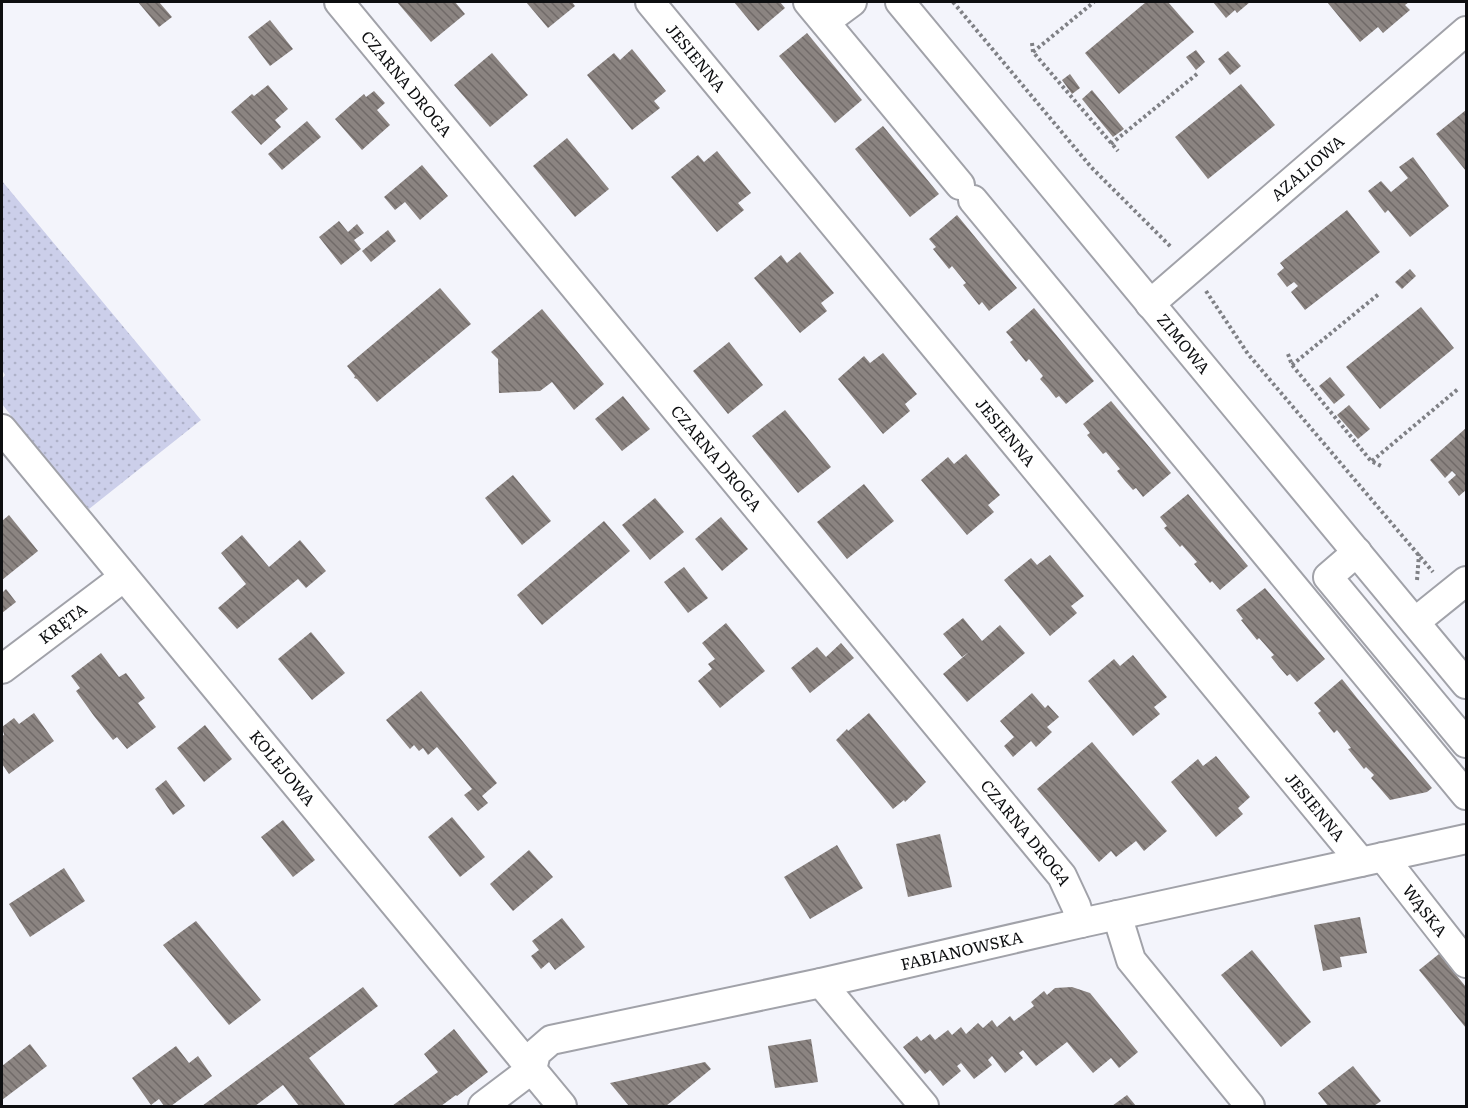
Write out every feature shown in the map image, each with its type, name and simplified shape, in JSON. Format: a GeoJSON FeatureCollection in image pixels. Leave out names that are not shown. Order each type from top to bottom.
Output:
{"type":"FeatureCollection","features":[{"type":"Feature","properties":{"kind":"street","name":"CZARNA DROGA"},"geometry":{"type":"LineString","coordinates":[[339,2],[1062,876],[1081,923]]}},
{"type":"Feature","properties":{"kind":"street","name":"JESIENNA"},"geometry":{"type":"LineString","coordinates":[[650,2],[1372,860]]}},
{"type":"Feature","properties":{"kind":"street"},"geometry":{"type":"LineString","coordinates":[[852,2],[817,12],[1467,795]]}},
{"type":"Feature","properties":{"kind":"street","name":"ZIMOWA"},"geometry":{"type":"LineString","coordinates":[[900,2],[1467,684]]}},
{"type":"Feature","properties":{"kind":"street","name":"AZALIOWA"},"geometry":{"type":"LineString","coordinates":[[1150,304],[1467,32]]}},
{"type":"Feature","properties":{"kind":"street","name":"KOLEJOWA"},"geometry":{"type":"LineString","coordinates":[[2,429],[562,1107]]}},
{"type":"Feature","properties":{"kind":"street"},"geometry":{"type":"LineString","coordinates":[[1302,598],[1357,552]]}},
{"type":"Feature","properties":{"kind":"street","name":"KRĘTA"},"geometry":{"type":"LineString","coordinates":[[2,669],[124,577]]}},
{"type":"Feature","properties":{"kind":"street"},"geometry":{"type":"LineString","coordinates":[[1328,577],[1467,743]]}},
{"type":"Feature","properties":{"kind":"street"},"geometry":{"type":"LineString","coordinates":[[1415,622],[1467,581]]}},
{"type":"Feature","properties":{"kind":"street","name":"FABIANOWSKA"},"geometry":{"type":"LineString","coordinates":[[483,1107],[531,1069],[536,1053],[551,1040],[821,983],[1081,923],[1467,839]]}},
{"type":"Feature","properties":{"kind":"street","name":"WĄSKA"},"geometry":{"type":"LineString","coordinates":[[1372,860],[1467,963]]}},
{"type":"Feature","properties":{"kind":"street"},"geometry":{"type":"LineString","coordinates":[[1117,915],[1131,960],[1250,1107]]}},
{"type":"Feature","properties":{"kind":"street"},"geometry":{"type":"LineString","coordinates":[[821,983],[924,1107]]}},
{"type":"Feature","properties":{"kind":"path"},"geometry":{"type":"LineString","coordinates":[[1033,52],[1094,2]]}},
{"type":"Feature","properties":{"kind":"path"},"geometry":{"type":"LineString","coordinates":[[1032,43],[1033,52],[1118,151]]}},
{"type":"Feature","properties":{"kind":"path"},"geometry":{"type":"LineString","coordinates":[[1111,144],[1197,74]]}},
{"type":"Feature","properties":{"kind":"path"},"geometry":{"type":"LineString","coordinates":[[1292,365],[1380,293]]}},
{"type":"Feature","properties":{"kind":"path"},"geometry":{"type":"LineString","coordinates":[[1288,354],[1292,365],[1371,461],[1381,466]]}},
{"type":"Feature","properties":{"kind":"path"},"geometry":{"type":"LineString","coordinates":[[1371,461],[1458,389]]}},
{"type":"Feature","properties":{"kind":"shaded area"},"geometry":{"type":"Polygon","coordinates":[[[2,181],[201,420],[89,509],[51,467],[2,404],[2,379],[5,375],[2,370],[2,181]]]}},
{"type":"Feature","properties":{"kind":"building"},"geometry":{"type":"Polygon","coordinates":[[[138,2],[159,2],[172,17],[159,27],[138,2]]]}},
{"type":"Feature","properties":{"kind":"building"},"geometry":{"type":"Polygon","coordinates":[[[397,2],[455,2],[465,14],[431,42],[397,2]]]}},
{"type":"Feature","properties":{"kind":"building"},"geometry":{"type":"Polygon","coordinates":[[[526,2],[572,2],[575,6],[548,28],[526,2]]]}},
{"type":"Feature","properties":{"kind":"building"},"geometry":{"type":"Polygon","coordinates":[[[734,2],[780,2],[785,8],[758,31],[734,2]]]}},
{"type":"Feature","properties":{"kind":"building"},"geometry":{"type":"Polygon","coordinates":[[[1146,2],[1168,2],[1194,32],[1119,94],[1085,53],[1146,2]]]}},
{"type":"Feature","properties":{"kind":"building"},"geometry":{"type":"Polygon","coordinates":[[[1213,2],[1250,2],[1237,13],[1235,10],[1226,18],[1213,2]]]}},
{"type":"Feature","properties":{"kind":"building"},"geometry":{"type":"Polygon","coordinates":[[[1327,2],[1409,2],[1405,5],[1410,10],[1383,33],[1378,27],[1360,42],[1327,2]]]}},
{"type":"Feature","properties":{"kind":"building"},"geometry":{"type":"Polygon","coordinates":[[[270,20],[293,49],[270,66],[248,37],[270,20]]]}},
{"type":"Feature","properties":{"kind":"building"},"geometry":{"type":"Polygon","coordinates":[[[807,33],[862,100],[835,123],[779,56],[807,33]]]}},
{"type":"Feature","properties":{"kind":"building"},"geometry":{"type":"Polygon","coordinates":[[[632,49],[666,91],[654,101],[660,108],[632,130],[587,75],[614,53],[620,60],[632,49]]]}},
{"type":"Feature","properties":{"kind":"building"},"geometry":{"type":"Polygon","coordinates":[[[1196,50],[1205,62],[1196,70],[1186,57],[1196,50]]]}},
{"type":"Feature","properties":{"kind":"building"},"geometry":{"type":"Polygon","coordinates":[[[1228,51],[1241,66],[1230,75],[1218,59],[1228,51]]]}},
{"type":"Feature","properties":{"kind":"building"},"geometry":{"type":"Polygon","coordinates":[[[492,53],[528,95],[490,127],[454,85],[492,53]]]}},
{"type":"Feature","properties":{"kind":"building"},"geometry":{"type":"Polygon","coordinates":[[[1070,74],[1080,88],[1072,94],[1062,80],[1070,74]]]}},
{"type":"Feature","properties":{"kind":"building"},"geometry":{"type":"Polygon","coordinates":[[[1241,84],[1275,125],[1208,179],[1175,137],[1241,84]]]}},
{"type":"Feature","properties":{"kind":"building"},"geometry":{"type":"Polygon","coordinates":[[[268,85],[288,109],[275,120],[281,127],[261,145],[231,112],[252,94],[254,96],[268,85]]]}},
{"type":"Feature","properties":{"kind":"building"},"geometry":{"type":"Polygon","coordinates":[[[1092,90],[1124,129],[1113,137],[1082,99],[1092,90]]]}},
{"type":"Feature","properties":{"kind":"building"},"geometry":{"type":"Polygon","coordinates":[[[374,91],[385,103],[377,110],[390,125],[362,150],[335,119],[364,94],[366,97],[374,91]]]}},
{"type":"Feature","properties":{"kind":"building"},"geometry":{"type":"Polygon","coordinates":[[[1466,110],[1466,171],[1436,134],[1466,110]]]}},
{"type":"Feature","properties":{"kind":"building"},"geometry":{"type":"Polygon","coordinates":[[[307,121],[321,137],[282,170],[268,154],[307,121]]]}},
{"type":"Feature","properties":{"kind":"building"},"geometry":{"type":"Polygon","coordinates":[[[883,126],[939,194],[910,217],[855,149],[883,126]]]}},
{"type":"Feature","properties":{"kind":"building"},"geometry":{"type":"Polygon","coordinates":[[[567,138],[609,189],[575,217],[533,166],[567,138]]]}},
{"type":"Feature","properties":{"kind":"building"},"geometry":{"type":"Polygon","coordinates":[[[717,151],[751,193],[738,203],[744,210],[717,232],[671,177],[698,155],[704,162],[717,151]]]}},
{"type":"Feature","properties":{"kind":"building"},"geometry":{"type":"Polygon","coordinates":[[[1413,157],[1449,206],[1410,237],[1388,210],[1385,213],[1368,191],[1381,181],[1391,192],[1408,178],[1399,167],[1413,157]]]}},
{"type":"Feature","properties":{"kind":"building"},"geometry":{"type":"Polygon","coordinates":[[[422,165],[448,196],[420,220],[405,202],[395,210],[384,197],[422,165]]]}},
{"type":"Feature","properties":{"kind":"building"},"geometry":{"type":"Polygon","coordinates":[[[1347,210],[1380,252],[1305,310],[1291,292],[1298,286],[1294,282],[1287,287],[1277,274],[1284,268],[1280,263],[1347,210]]]}},
{"type":"Feature","properties":{"kind":"building"},"geometry":{"type":"Polygon","coordinates":[[[957,215],[1017,288],[989,311],[982,302],[979,305],[963,285],[966,283],[952,266],[949,269],[933,249],[936,247],[929,239],[957,215]]]}},
{"type":"Feature","properties":{"kind":"building"},"geometry":{"type":"Polygon","coordinates":[[[339,221],[348,232],[357,224],[364,233],[354,240],[361,249],[341,265],[319,237],[339,221]]]}},
{"type":"Feature","properties":{"kind":"building"},"geometry":{"type":"Polygon","coordinates":[[[388,230],[396,241],[371,262],[362,251],[388,230]]]}},
{"type":"Feature","properties":{"kind":"building"},"geometry":{"type":"Polygon","coordinates":[[[800,252],[834,293],[821,303],[827,311],[800,333],[754,278],[781,255],[787,263],[800,252]]]}},
{"type":"Feature","properties":{"kind":"building"},"geometry":{"type":"Polygon","coordinates":[[[1410,269],[1416,276],[1402,289],[1395,282],[1410,269]]]}},
{"type":"Feature","properties":{"kind":"building"},"geometry":{"type":"Polygon","coordinates":[[[440,288],[471,324],[377,402],[354,378],[355,376],[347,366],[440,288]]]}},
{"type":"Feature","properties":{"kind":"building"},"geometry":{"type":"Polygon","coordinates":[[[1421,307],[1454,348],[1380,409],[1346,367],[1421,307]]]}},
{"type":"Feature","properties":{"kind":"building"},"geometry":{"type":"Polygon","coordinates":[[[1034,308],[1094,381],[1066,404],[1059,396],[1056,398],[1040,379],[1043,376],[1029,359],[1026,362],[1010,342],[1013,340],[1006,332],[1034,308]]]}},
{"type":"Feature","properties":{"kind":"building"},"geometry":{"type":"Polygon","coordinates":[[[542,309],[604,384],[574,410],[552,382],[540,391],[499,393],[498,359],[491,352],[542,309]]]}},
{"type":"Feature","properties":{"kind":"building"},"geometry":{"type":"Polygon","coordinates":[[[729,342],[763,385],[728,414],[693,371],[729,342]]]}},
{"type":"Feature","properties":{"kind":"building"},"geometry":{"type":"Polygon","coordinates":[[[883,353],[917,394],[905,404],[910,411],[883,434],[838,379],[864,356],[870,363],[883,353]]]}},
{"type":"Feature","properties":{"kind":"building"},"geometry":{"type":"Polygon","coordinates":[[[1330,377],[1345,395],[1334,404],[1319,386],[1330,377]]]}},
{"type":"Feature","properties":{"kind":"building"},"geometry":{"type":"Polygon","coordinates":[[[623,396],[650,429],[622,451],[595,419],[623,396]]]}},
{"type":"Feature","properties":{"kind":"building"},"geometry":{"type":"Polygon","coordinates":[[[1111,401],[1171,473],[1143,497],[1136,488],[1133,490],[1117,471],[1120,469],[1106,452],[1103,454],[1087,435],[1090,433],[1083,424],[1111,401]]]}},
{"type":"Feature","properties":{"kind":"building"},"geometry":{"type":"Polygon","coordinates":[[[1349,405],[1370,429],[1358,439],[1337,415],[1349,405]]]}},
{"type":"Feature","properties":{"kind":"building"},"geometry":{"type":"Polygon","coordinates":[[[785,410],[831,467],[798,493],[752,436],[785,410]]]}},
{"type":"Feature","properties":{"kind":"building"},"geometry":{"type":"Polygon","coordinates":[[[1466,428],[1466,490],[1459,496],[1448,482],[1456,475],[1452,471],[1445,478],[1430,460],[1466,428]]]}},
{"type":"Feature","properties":{"kind":"building"},"geometry":{"type":"Polygon","coordinates":[[[966,454],[1000,495],[988,505],[994,512],[967,535],[921,480],[948,457],[954,464],[966,454]]]}},
{"type":"Feature","properties":{"kind":"building"},"geometry":{"type":"Polygon","coordinates":[[[513,475],[551,521],[522,545],[485,498],[513,475]]]}},
{"type":"Feature","properties":{"kind":"building"},"geometry":{"type":"Polygon","coordinates":[[[864,484],[894,521],[847,559],[817,522],[864,484]]]}},
{"type":"Feature","properties":{"kind":"building"},"geometry":{"type":"Polygon","coordinates":[[[1188,494],[1248,566],[1220,590],[1212,581],[1210,583],[1194,564],[1197,562],[1164,528],[1167,526],[1160,517],[1188,494]]]}},
{"type":"Feature","properties":{"kind":"building"},"geometry":{"type":"Polygon","coordinates":[[[655,498],[684,532],[650,560],[622,525],[655,498]]]}},
{"type":"Feature","properties":{"kind":"building"},"geometry":{"type":"Polygon","coordinates":[[[9,515],[38,551],[2,580],[2,521],[9,515]]]}},
{"type":"Feature","properties":{"kind":"building"},"geometry":{"type":"Polygon","coordinates":[[[721,517],[748,549],[722,571],[695,539],[721,517]]]}},
{"type":"Feature","properties":{"kind":"building"},"geometry":{"type":"Polygon","coordinates":[[[604,521],[630,551],[542,625],[517,595],[604,521]]]}},
{"type":"Feature","properties":{"kind":"building"},"geometry":{"type":"Polygon","coordinates":[[[242,535],[269,567],[300,540],[326,571],[306,588],[298,579],[237,629],[218,608],[246,584],[221,553],[242,535]]]}},
{"type":"Feature","properties":{"kind":"building"},"geometry":{"type":"Polygon","coordinates":[[[1050,555],[1084,596],[1071,606],[1077,613],[1050,636],[1004,580],[1031,558],[1037,565],[1050,555]]]}},
{"type":"Feature","properties":{"kind":"building"},"geometry":{"type":"Polygon","coordinates":[[[684,567],[708,598],[688,613],[664,582],[684,567]]]}},
{"type":"Feature","properties":{"kind":"building"},"geometry":{"type":"Polygon","coordinates":[[[1265,588],[1325,659],[1297,682],[1279,667],[1271,657],[1274,655],[1259,638],[1257,640],[1236,610],[1265,588]]]}},
{"type":"Feature","properties":{"kind":"building"},"geometry":{"type":"Polygon","coordinates":[[[6,589],[16,602],[2,613],[2,593],[6,589]]]}},
{"type":"Feature","properties":{"kind":"building"},"geometry":{"type":"Polygon","coordinates":[[[963,618],[982,641],[1000,625],[1025,653],[967,702],[943,674],[969,652],[962,657],[943,634],[963,618]]]}},
{"type":"Feature","properties":{"kind":"building"},"geometry":{"type":"Polygon","coordinates":[[[726,623],[765,671],[720,708],[698,681],[712,669],[708,664],[715,659],[702,643],[726,623]]]}},
{"type":"Feature","properties":{"kind":"building"},"geometry":{"type":"Polygon","coordinates":[[[311,632],[345,673],[312,700],[278,659],[311,632]]]}},
{"type":"Feature","properties":{"kind":"building"},"geometry":{"type":"Polygon","coordinates":[[[841,643],[854,658],[810,693],[791,668],[817,647],[826,657],[841,643]]]}},
{"type":"Feature","properties":{"kind":"building"},"geometry":{"type":"Polygon","coordinates":[[[101,653],[119,677],[126,673],[145,698],[138,703],[156,727],[127,749],[117,737],[113,740],[94,716],[76,691],[80,688],[71,676],[101,653]]]}},
{"type":"Feature","properties":{"kind":"building"},"geometry":{"type":"Polygon","coordinates":[[[1133,655],[1167,697],[1154,707],[1160,714],[1133,736],[1088,681],[1114,659],[1120,666],[1133,655]]]}},
{"type":"Feature","properties":{"kind":"building"},"geometry":{"type":"Polygon","coordinates":[[[1342,679],[1432,788],[1427,792],[1390,800],[1371,778],[1374,775],[1366,767],[1364,769],[1348,749],[1351,748],[1337,730],[1334,733],[1318,713],[1321,711],[1314,703],[1342,679]]]}},
{"type":"Feature","properties":{"kind":"building"},"geometry":{"type":"Polygon","coordinates":[[[421,691],[497,783],[482,796],[488,803],[478,811],[464,795],[472,789],[437,747],[428,755],[423,748],[419,751],[414,745],[410,749],[386,720],[421,691]]]}},
{"type":"Feature","properties":{"kind":"building"},"geometry":{"type":"Polygon","coordinates":[[[1032,693],[1045,708],[1048,705],[1059,717],[1047,727],[1052,732],[1036,747],[1031,741],[1013,757],[1004,746],[1014,737],[1000,721],[1032,693]]]}},
{"type":"Feature","properties":{"kind":"building"},"geometry":{"type":"Polygon","coordinates":[[[34,713],[54,741],[9,774],[2,764],[2,736],[4,735],[2,727],[14,718],[19,724],[34,713]]]}},
{"type":"Feature","properties":{"kind":"building"},"geometry":{"type":"Polygon","coordinates":[[[869,713],[926,782],[905,802],[904,800],[893,809],[836,740],[869,713]]]}},
{"type":"Feature","properties":{"kind":"building"},"geometry":{"type":"Polygon","coordinates":[[[205,725],[232,759],[204,782],[177,748],[205,725]]]}},
{"type":"Feature","properties":{"kind":"building"},"geometry":{"type":"Polygon","coordinates":[[[1092,742],[1167,831],[1144,851],[1136,841],[1116,857],[1111,851],[1099,862],[1037,789],[1092,742]]]}},
{"type":"Feature","properties":{"kind":"building"},"geometry":{"type":"Polygon","coordinates":[[[1216,756],[1250,797],[1238,808],[1243,814],[1216,837],[1171,782],[1198,759],[1203,766],[1216,756]]]}},
{"type":"Feature","properties":{"kind":"building"},"geometry":{"type":"Polygon","coordinates":[[[166,780],[185,806],[173,815],[155,789],[166,780]]]}},
{"type":"Feature","properties":{"kind":"building"},"geometry":{"type":"Polygon","coordinates":[[[452,817],[485,857],[460,877],[428,837],[452,817]]]}},
{"type":"Feature","properties":{"kind":"building"},"geometry":{"type":"Polygon","coordinates":[[[283,820],[315,860],[293,877],[261,837],[283,820]]]}},
{"type":"Feature","properties":{"kind":"building"},"geometry":{"type":"Polygon","coordinates":[[[940,834],[952,887],[908,897],[896,844],[940,834]]]}},
{"type":"Feature","properties":{"kind":"building"},"geometry":{"type":"Polygon","coordinates":[[[837,845],[863,888],[810,919],[784,877],[837,845]]]}},
{"type":"Feature","properties":{"kind":"building"},"geometry":{"type":"Polygon","coordinates":[[[529,850],[553,877],[513,911],[490,884],[529,850]]]}},
{"type":"Feature","properties":{"kind":"building"},"geometry":{"type":"Polygon","coordinates":[[[64,868],[85,901],[30,937],[9,904],[64,868]]]}},
{"type":"Feature","properties":{"kind":"building"},"geometry":{"type":"Polygon","coordinates":[[[1360,917],[1367,953],[1340,957],[1342,967],[1323,971],[1314,925],[1360,917]]]}},
{"type":"Feature","properties":{"kind":"building"},"geometry":{"type":"Polygon","coordinates":[[[562,918],[585,947],[555,970],[549,962],[541,969],[531,956],[539,950],[532,941],[562,918]]]}},
{"type":"Feature","properties":{"kind":"building"},"geometry":{"type":"Polygon","coordinates":[[[196,921],[261,1000],[229,1025],[163,945],[196,921]]]}},
{"type":"Feature","properties":{"kind":"building"},"geometry":{"type":"Polygon","coordinates":[[[1252,950],[1311,1022],[1281,1047],[1221,975],[1252,950]]]}},
{"type":"Feature","properties":{"kind":"building"},"geometry":{"type":"Polygon","coordinates":[[[1439,954],[1466,987],[1466,1028],[1419,970],[1439,954]]]}},
{"type":"Feature","properties":{"kind":"building"},"geometry":{"type":"Polygon","coordinates":[[[363,987],[378,1006],[309,1058],[346,1106],[299,1106],[283,1085],[255,1106],[202,1106],[363,987]]]}},
{"type":"Feature","properties":{"kind":"building"},"geometry":{"type":"Polygon","coordinates":[[[1072,987],[1090,993],[1138,1052],[1119,1068],[1111,1058],[1093,1073],[1067,1042],[1036,1066],[1023,1050],[1019,1053],[1023,1058],[1005,1073],[992,1056],[988,1060],[992,1065],[974,1079],[961,1063],[957,1066],[961,1071],[943,1086],[930,1070],[925,1074],[903,1047],[917,1036],[921,1041],[930,1034],[935,1040],[948,1030],[952,1035],[961,1027],[966,1034],[978,1023],[983,1028],[992,1020],[997,1027],[1010,1016],[1014,1021],[1034,1006],[1031,1002],[1044,991],[1047,995],[1055,988],[1072,987]]]}},
{"type":"Feature","properties":{"kind":"building"},"geometry":{"type":"Polygon","coordinates":[[[454,1029],[488,1072],[441,1106],[392,1106],[438,1072],[424,1054],[454,1029]]]}},
{"type":"Feature","properties":{"kind":"building"},"geometry":{"type":"Polygon","coordinates":[[[811,1039],[818,1082],[775,1088],[768,1046],[811,1039]]]}},
{"type":"Feature","properties":{"kind":"building"},"geometry":{"type":"Polygon","coordinates":[[[30,1044],[47,1066],[2,1100],[2,1066],[30,1044]]]}},
{"type":"Feature","properties":{"kind":"building"},"geometry":{"type":"Polygon","coordinates":[[[176,1046],[189,1063],[198,1056],[212,1076],[171,1106],[164,1106],[159,1099],[151,1105],[132,1078],[176,1046]]]}},
{"type":"Feature","properties":{"kind":"building"},"geometry":{"type":"Polygon","coordinates":[[[705,1062],[711,1069],[666,1106],[629,1106],[610,1083],[705,1062]]]}},
{"type":"Feature","properties":{"kind":"building"},"geometry":{"type":"Polygon","coordinates":[[[1353,1066],[1381,1101],[1374,1106],[1328,1106],[1318,1093],[1353,1066]]]}},
{"type":"Feature","properties":{"kind":"building"},"geometry":{"type":"Polygon","coordinates":[[[1127,1095],[1136,1106],[1112,1106],[1127,1095]]]}}]}
